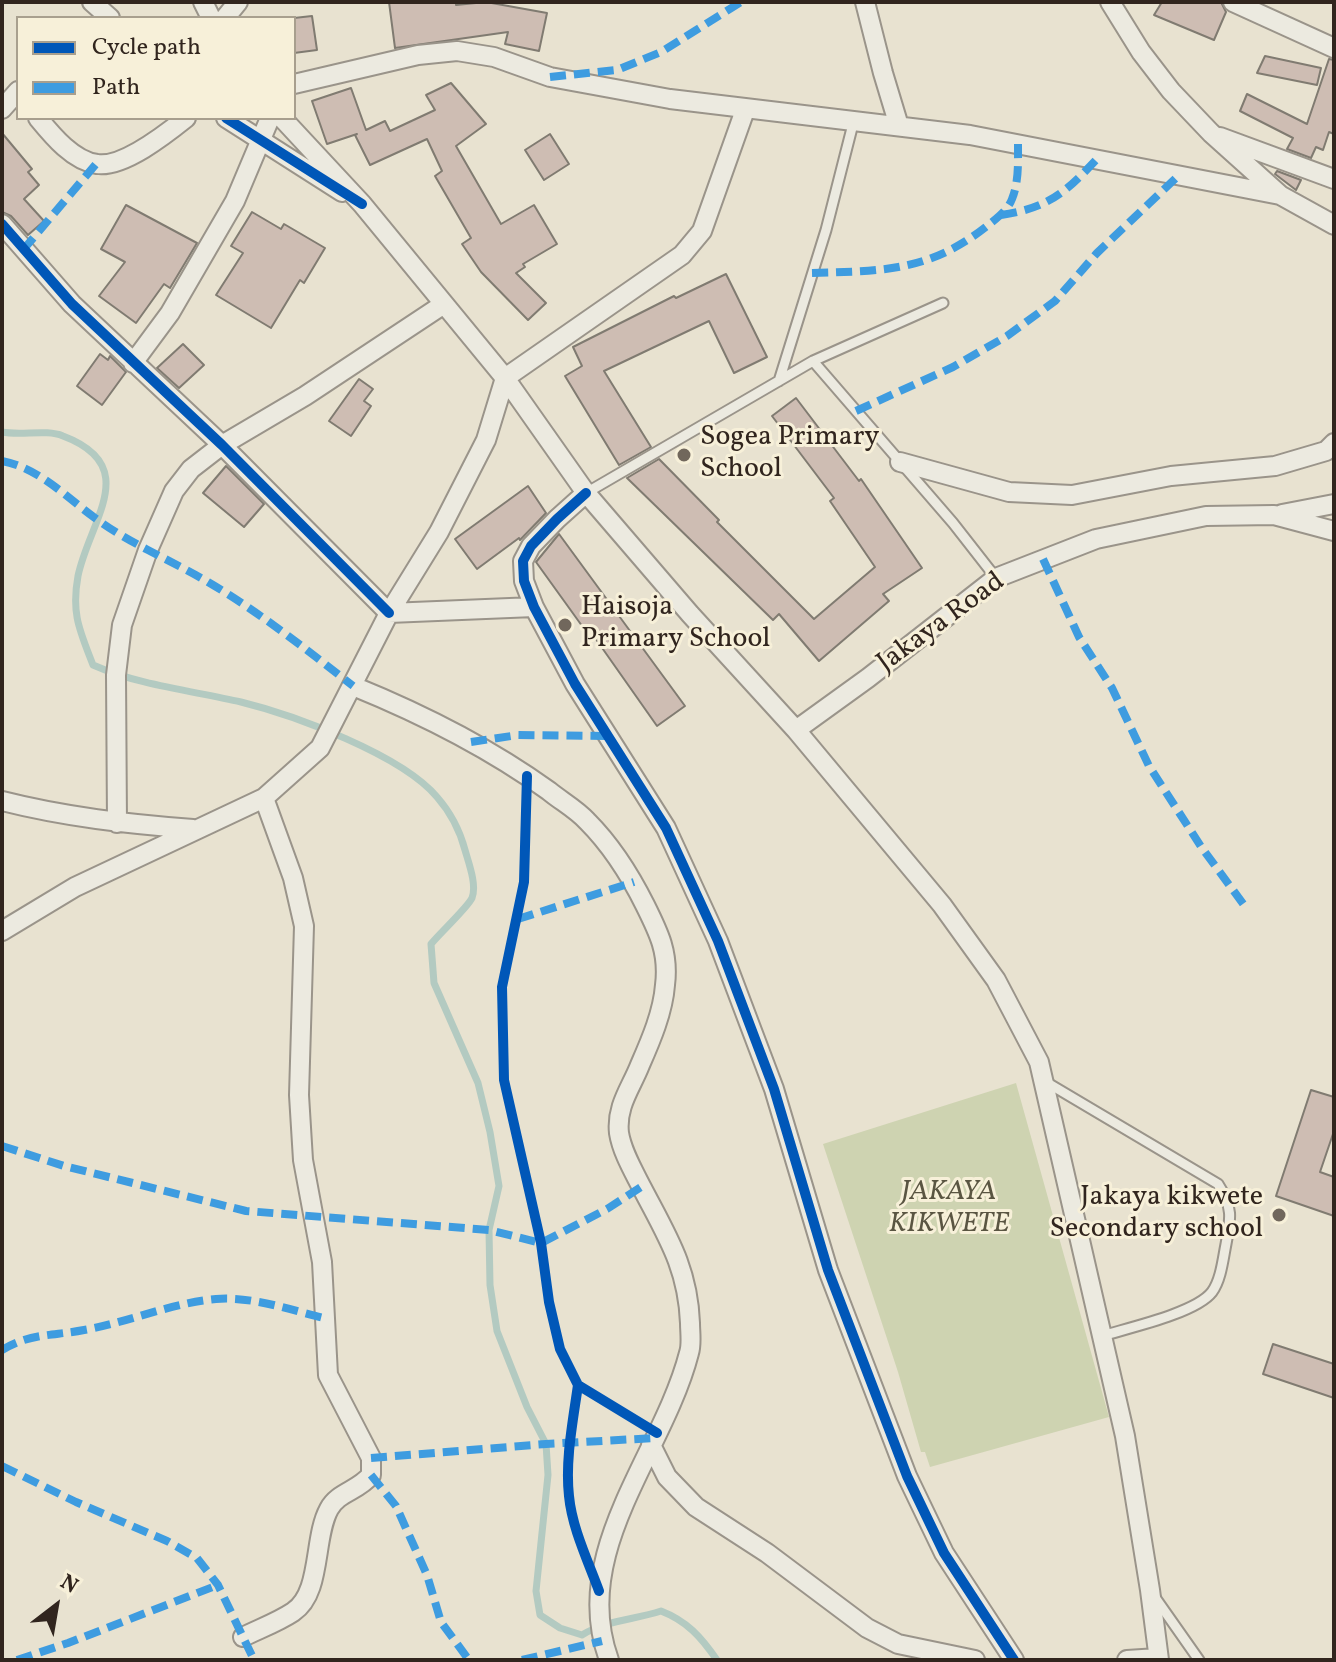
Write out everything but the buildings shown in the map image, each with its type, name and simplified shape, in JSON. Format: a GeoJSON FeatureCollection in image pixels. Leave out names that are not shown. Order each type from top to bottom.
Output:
{"type":"FeatureCollection","features":[{"type":"Feature","properties":{"kind":"street"},"geometry":{"type":"LineString","coordinates":[[865,2],[899,126]]}},
{"type":"Feature","properties":{"kind":"street"},"geometry":{"type":"LineString","coordinates":[[1110,2],[1164,82],[1211,133],[1280,195],[1334,225]]}},
{"type":"Feature","properties":{"kind":"street"},"geometry":{"type":"LineString","coordinates":[[1233,2],[1334,48]]}},
{"type":"Feature","properties":{"kind":"street"},"geometry":{"type":"LineString","coordinates":[[296,84],[418,55],[457,51],[494,57],[550,77],[745,110],[970,135],[1280,195]]}},
{"type":"Feature","properties":{"kind":"street"},"geometry":{"type":"LineString","coordinates":[[2,109],[16,94]]}},
{"type":"Feature","properties":{"kind":"street"},"geometry":{"type":"LineString","coordinates":[[2,931],[75,887],[264,798],[320,748],[389,613],[439,532],[486,440],[505,378],[682,255],[702,231],[745,110]]}},
{"type":"Feature","properties":{"kind":"street"},"geometry":{"type":"LineString","coordinates":[[40,120],[66,147],[96,164],[113,163],[133,153],[160,139],[184,120]]}},
{"type":"Feature","properties":{"kind":"street"},"geometry":{"type":"LineString","coordinates":[[229,120],[362,204]]}},
{"type":"Feature","properties":{"kind":"street"},"geometry":{"type":"LineString","coordinates":[[133,363],[170,313],[235,201],[269,120]]}},
{"type":"Feature","properties":{"kind":"street"},"geometry":{"type":"LineString","coordinates":[[284,120],[362,204],[505,378],[586,493],[690,614],[796,730],[942,905],[996,980],[1039,1062],[1125,1436],[1159,1659],[1127,1660]]}},
{"type":"Feature","properties":{"kind":"street"},"geometry":{"type":"LineString","coordinates":[[1211,133],[1334,179]]}},
{"type":"Feature","properties":{"kind":"street"},"geometry":{"type":"LineString","coordinates":[[2,224],[72,304],[222,445],[389,613],[534,607]]}},
{"type":"Feature","properties":{"kind":"street"},"geometry":{"type":"LineString","coordinates":[[117,823],[116,675],[122,625],[148,550],[174,491],[191,469],[222,445],[305,396],[444,304]]}},
{"type":"Feature","properties":{"kind":"street"},"geometry":{"type":"LineString","coordinates":[[900,462],[1009,492],[1072,495],[1171,476],[1275,466],[1326,451],[1334,443]]}},
{"type":"Feature","properties":{"kind":"street"},"geometry":{"type":"LineString","coordinates":[[586,493],[531,546],[523,561],[524,581],[534,607],[575,684],[666,828],[718,941],[774,1089],[828,1270],[907,1476],[944,1553],[1014,1660]]}},
{"type":"Feature","properties":{"kind":"street"},"geometry":{"type":"LineString","coordinates":[[1274,515],[1334,504]]}},
{"type":"Feature","properties":{"kind":"street","name":"Jakaya Road"},"geometry":{"type":"LineString","coordinates":[[796,730],[996,578],[1096,539],[1206,516],[1274,515],[1334,531]]}},
{"type":"Feature","properties":{"kind":"street"},"geometry":{"type":"LineString","coordinates":[[353,686],[434,721],[471,742],[527,776],[586,820],[634,882],[666,954],[665,987],[655,1026],[639,1068],[621,1102],[619,1133],[629,1161],[684,1272],[690,1351],[614,1531],[599,1591],[599,1624],[609,1660]]}},
{"type":"Feature","properties":{"kind":"street"},"geometry":{"type":"LineString","coordinates":[[243,1637],[294,1612],[304,1601],[329,1508],[341,1495],[361,1487],[371,1475],[371,1458],[328,1375],[322,1262],[303,1160],[299,1095],[304,926],[293,878],[264,798]]}},
{"type":"Feature","properties":{"kind":"street"},"geometry":{"type":"LineString","coordinates":[[2,801],[53,814],[196,829]]}},
{"type":"Feature","properties":{"kind":"street"},"geometry":{"type":"LineString","coordinates":[[651,1445],[667,1477],[696,1507],[767,1553],[867,1628],[898,1644],[975,1660]]}},
{"type":"Feature","properties":{"kind":"lane"},"geometry":{"type":"LineString","coordinates":[[779,381],[826,230],[854,120]]}},
{"type":"Feature","properties":{"kind":"lane"},"geometry":{"type":"LineString","coordinates":[[586,493],[813,361],[943,303]]}},
{"type":"Feature","properties":{"kind":"lane"},"geometry":{"type":"LineString","coordinates":[[813,361],[996,578]]}},
{"type":"Feature","properties":{"kind":"lane"},"geometry":{"type":"LineString","coordinates":[[1043,1080],[1218,1184],[1229,1201],[1230,1221],[1213,1291],[1196,1306],[1102,1336]]}},
{"type":"Feature","properties":{"kind":"lane"},"geometry":{"type":"LineString","coordinates":[[1150,1590],[1199,1660]]}},
{"type":"Feature","properties":{"kind":"green space","name":"JAKAYA KIKWETE"},"geometry":{"type":"Polygon","coordinates":[[[1016,1083],[1109,1417],[930,1467],[925,1452],[921,1452],[823,1144],[1016,1083]]]}},
{"type":"Feature","properties":{"kind":"waterway"},"geometry":{"type":"LineString","coordinates":[[2,432],[63,436],[87,448],[101,463],[106,479],[105,497],[84,555],[76,589],[76,612],[93,665],[147,683],[263,708],[346,739],[421,781],[451,816],[468,862],[473,893],[465,908],[431,944],[434,983],[478,1083],[490,1132],[499,1186],[489,1230],[490,1285],[497,1331],[527,1407],[546,1444],[548,1475],[536,1591],[540,1615],[560,1628],[582,1635],[610,1623],[661,1611],[693,1631],[717,1660]]}},
{"type":"Feature","properties":{"kind":"marked path"},"geometry":{"type":"LineString","coordinates":[[550,77],[617,70],[661,52],[741,2]]}},
{"type":"Feature","properties":{"kind":"marked path"},"geometry":{"type":"LineString","coordinates":[[812,273],[904,266],[924,261],[966,241],[1005,211],[1010,203],[1017,179],[1018,144]]}},
{"type":"Feature","properties":{"kind":"marked path"},"geometry":{"type":"LineString","coordinates":[[1001,215],[1031,208],[1055,197],[1097,159]]}},
{"type":"Feature","properties":{"kind":"marked path"},"geometry":{"type":"LineString","coordinates":[[23,250],[96,164]]}},
{"type":"Feature","properties":{"kind":"marked path"},"geometry":{"type":"LineString","coordinates":[[856,411],[953,367],[1007,336],[1055,301],[1097,253],[1178,176]]}},
{"type":"Feature","properties":{"kind":"marked path"},"geometry":{"type":"LineString","coordinates":[[2,461],[28,470],[52,484],[108,527],[227,594],[282,631],[353,686]]}},
{"type":"Feature","properties":{"kind":"marked path"},"geometry":{"type":"LineString","coordinates":[[1043,559],[1079,637],[1112,688],[1149,766],[1202,848],[1244,905]]}},
{"type":"Feature","properties":{"kind":"marked path"},"geometry":{"type":"LineString","coordinates":[[471,742],[518,735],[608,736]]}},
{"type":"Feature","properties":{"kind":"marked path"},"geometry":{"type":"LineString","coordinates":[[518,919],[634,882]]}},
{"type":"Feature","properties":{"kind":"marked path"},"geometry":{"type":"LineString","coordinates":[[2,1146],[64,1166],[246,1211],[489,1230],[541,1243],[607,1209],[641,1187]]}},
{"type":"Feature","properties":{"kind":"marked path"},"geometry":{"type":"LineString","coordinates":[[2,1350],[32,1338],[101,1327],[183,1304],[216,1299],[257,1302],[324,1318]]}},
{"type":"Feature","properties":{"kind":"marked path"},"geometry":{"type":"LineString","coordinates":[[371,1458],[655,1438]]}},
{"type":"Feature","properties":{"kind":"marked path"},"geometry":{"type":"LineString","coordinates":[[2,1466],[167,1541],[197,1558],[218,1585],[254,1660]]}},
{"type":"Feature","properties":{"kind":"marked path"},"geometry":{"type":"LineString","coordinates":[[371,1475],[396,1506],[427,1575],[441,1622],[469,1660]]}},
{"type":"Feature","properties":{"kind":"marked path"},"geometry":{"type":"LineString","coordinates":[[17,1660],[218,1585]]}},
{"type":"Feature","properties":{"kind":"marked path"},"geometry":{"type":"LineString","coordinates":[[522,1660],[602,1641]]}},
{"type":"Feature","properties":{"kind":"cycle path"},"geometry":{"type":"LineString","coordinates":[[229,120],[362,204]]}},
{"type":"Feature","properties":{"kind":"cycle path"},"geometry":{"type":"LineString","coordinates":[[2,224],[72,304],[222,445],[389,613]]}},
{"type":"Feature","properties":{"kind":"cycle path"},"geometry":{"type":"LineString","coordinates":[[586,493],[531,546],[523,561],[524,581],[534,607],[575,684],[666,828],[718,941],[774,1089],[828,1270],[907,1476],[944,1553],[1014,1660]]}},
{"type":"Feature","properties":{"kind":"cycle path"},"geometry":{"type":"LineString","coordinates":[[527,776],[524,882],[502,987],[504,1080],[541,1243],[549,1302],[560,1349],[578,1385],[657,1433]]}},
{"type":"Feature","properties":{"kind":"cycle path"},"geometry":{"type":"LineString","coordinates":[[578,1385],[569,1455],[569,1496],[577,1532],[599,1591]]}},
{"type":"Feature","properties":{"kind":"place","name":"Sogea Primary School"},"geometry":{"type":"Point","coordinates":[684,455]}},
{"type":"Feature","properties":{"kind":"place","name":"Haisoja Primary School"},"geometry":{"type":"Point","coordinates":[565,625]}},
{"type":"Feature","properties":{"kind":"place","name":"Jakaya kikwete Secondary school"},"geometry":{"type":"Point","coordinates":[1279,1215]}}]}
